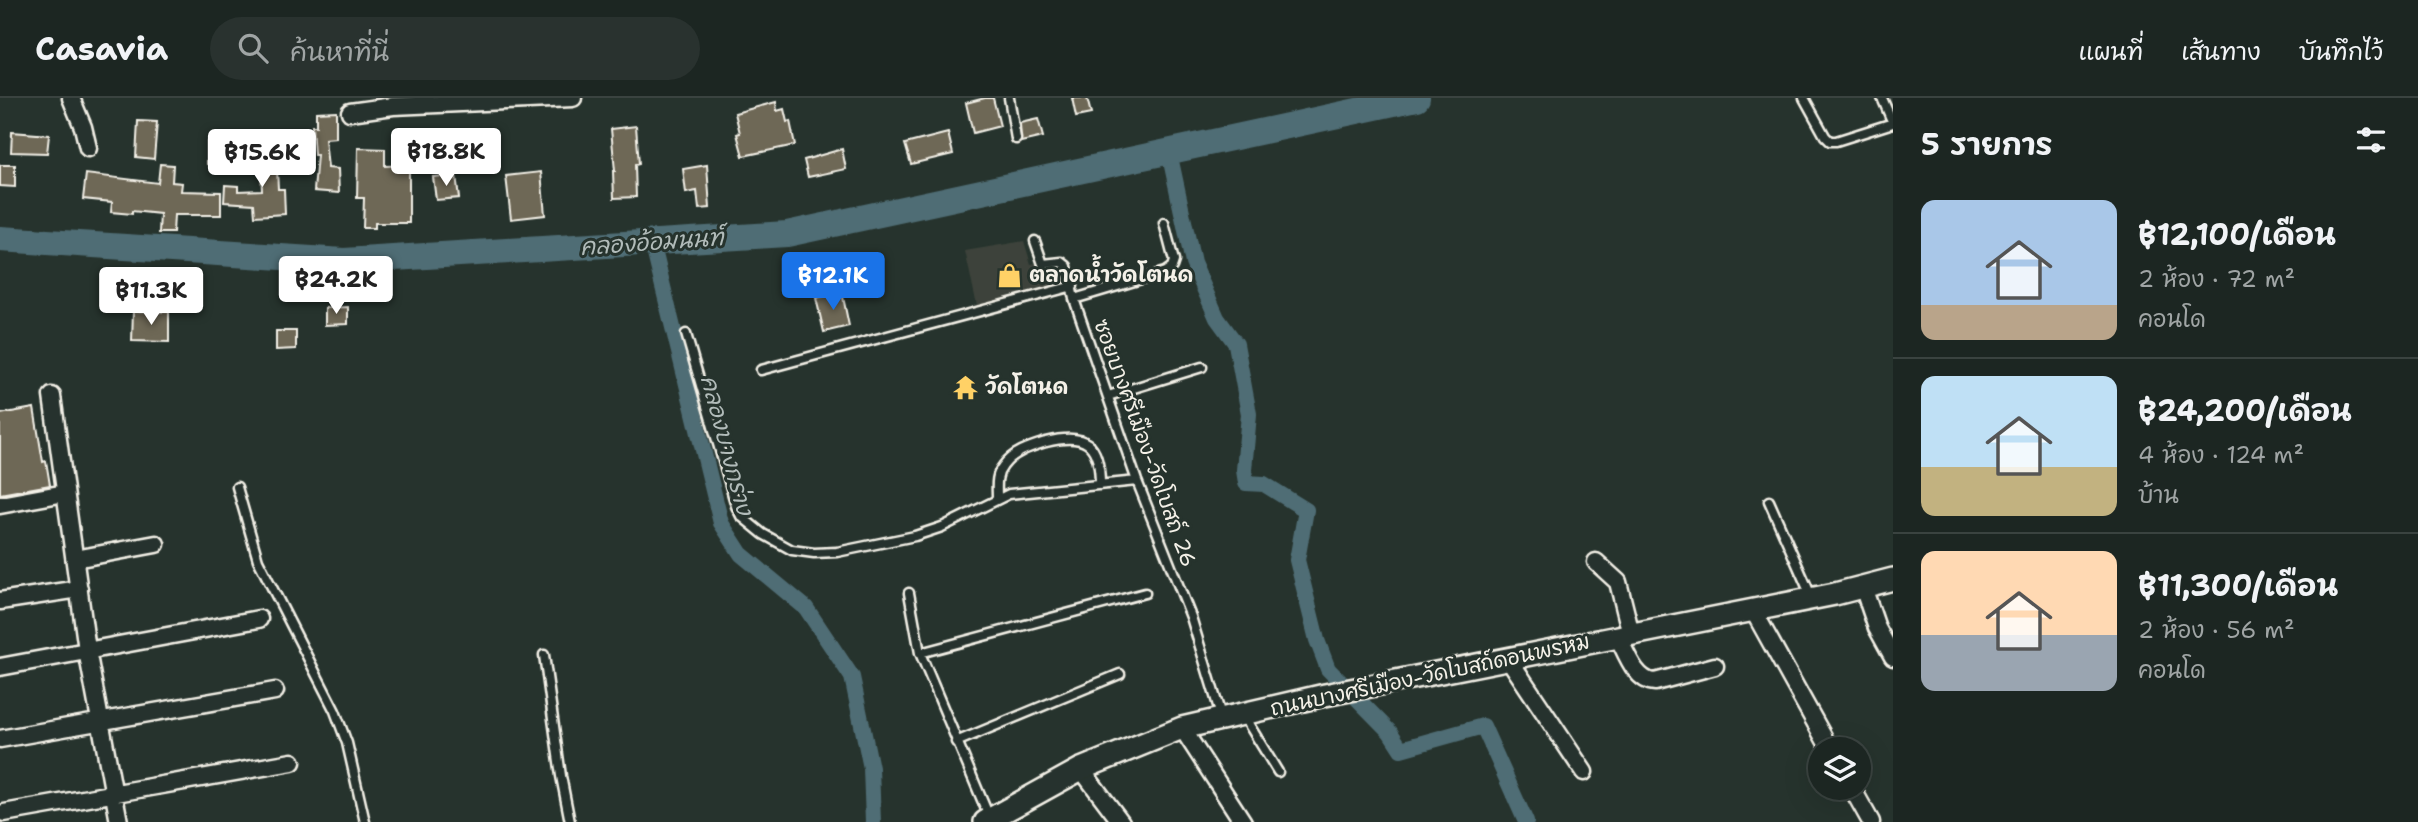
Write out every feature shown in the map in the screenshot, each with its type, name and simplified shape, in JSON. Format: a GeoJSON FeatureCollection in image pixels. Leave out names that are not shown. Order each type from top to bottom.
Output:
{"type":"FeatureCollection","features":[{"type":"Feature","properties":{"kind":"street"},"geometry":{"type":"LineString","coordinates":[[71,98],[88,148]]}},
{"type":"Feature","properties":{"kind":"street"},"geometry":{"type":"LineString","coordinates":[[350,112],[393,102],[573,98]]}},
{"type":"Feature","properties":{"kind":"street"},"geometry":{"type":"LineString","coordinates":[[52,396],[87,650],[119,822]]}},
{"type":"Feature","properties":{"kind":"street"},"geometry":{"type":"LineString","coordinates":[[0,505],[65,493]]}},
{"type":"Feature","properties":{"kind":"street"},"geometry":{"type":"LineString","coordinates":[[75,559],[156,544]]}},
{"type":"Feature","properties":{"kind":"street"},"geometry":{"type":"LineString","coordinates":[[1596,562],[1618,582],[1624,635],[1640,676],[1655,682],[1715,666]]}},
{"type":"Feature","properties":{"kind":"street","name":"ถนนบางศรีเมือง-วัดโบสถ์ดอนพรหม"},"geometry":{"type":"LineString","coordinates":[[987,821],[1081,769],[1182,728],[1325,695],[1812,598],[1893,579]]}},
{"type":"Feature","properties":{"kind":"street"},"geometry":{"type":"LineString","coordinates":[[1863,587],[1877,628],[1893,657]]}},
{"type":"Feature","properties":{"kind":"street"},"geometry":{"type":"LineString","coordinates":[[0,601],[79,589]]}},
{"type":"Feature","properties":{"kind":"street"},"geometry":{"type":"LineString","coordinates":[[1753,610],[1823,737]]}},
{"type":"Feature","properties":{"kind":"street"},"geometry":{"type":"LineString","coordinates":[[0,667],[259,619]]}},
{"type":"Feature","properties":{"kind":"street"},"geometry":{"type":"LineString","coordinates":[[1508,658],[1584,772]]}},
{"type":"Feature","properties":{"kind":"street"},"geometry":{"type":"LineString","coordinates":[[0,739],[275,691]]}},
{"type":"Feature","properties":{"kind":"street"},"geometry":{"type":"LineString","coordinates":[[1182,728],[1243,822]]}},
{"type":"Feature","properties":{"kind":"street"},"geometry":{"type":"LineString","coordinates":[[4,813],[292,762]]}},
{"type":"Feature","properties":{"kind":"street"},"geometry":{"type":"LineString","coordinates":[[1081,769],[1121,822]]}},
{"type":"Feature","properties":{"kind":"street"},"geometry":{"type":"LineString","coordinates":[[1859,800],[1871,822]]}},
{"type":"Feature","properties":{"kind":"lane"},"geometry":{"type":"LineString","coordinates":[[1010,98],[1016,139]]}},
{"type":"Feature","properties":{"kind":"lane"},"geometry":{"type":"LineString","coordinates":[[1804,98],[1830,141],[1893,122],[1882,98]]}},
{"type":"Feature","properties":{"kind":"lane"},"geometry":{"type":"LineString","coordinates":[[1074,299],[1165,272],[1172,267],[1174,261],[1164,223]]}},
{"type":"Feature","properties":{"kind":"lane"},"geometry":{"type":"LineString","coordinates":[[761,370],[1073,286],[1065,262],[1043,264],[1035,242]]}},
{"type":"Feature","properties":{"kind":"lane","name":"ซอยบางศรีเมือง-วัดโบสถ์ 26"},"geometry":{"type":"LineString","coordinates":[[1073,286],[1074,299],[1137,481],[1232,716],[1278,772]]}},
{"type":"Feature","properties":{"kind":"lane"},"geometry":{"type":"LineString","coordinates":[[686,334],[736,506],[741,516],[763,534],[792,550],[837,552],[915,536],[1009,494],[1137,481]]}},
{"type":"Feature","properties":{"kind":"lane"},"geometry":{"type":"LineString","coordinates":[[1108,396],[1202,367]]}},
{"type":"Feature","properties":{"kind":"lane"},"geometry":{"type":"LineString","coordinates":[[997,498],[996,479],[1013,455],[1064,438],[1077,438],[1087,443],[1098,456],[1100,485]]}},
{"type":"Feature","properties":{"kind":"lane"},"geometry":{"type":"LineString","coordinates":[[237,486],[258,560],[335,711],[347,743],[365,822]]}},
{"type":"Feature","properties":{"kind":"lane"},"geometry":{"type":"LineString","coordinates":[[1769,501],[1812,598]]}},
{"type":"Feature","properties":{"kind":"lane"},"geometry":{"type":"LineString","coordinates":[[909,593],[920,653],[987,821]]}},
{"type":"Feature","properties":{"kind":"lane"},"geometry":{"type":"LineString","coordinates":[[920,653],[1145,593]]}},
{"type":"Feature","properties":{"kind":"lane"},"geometry":{"type":"LineString","coordinates":[[544,655],[570,822]]}},
{"type":"Feature","properties":{"kind":"lane"},"geometry":{"type":"LineString","coordinates":[[956,742],[1120,674]]}},
{"type":"Feature","properties":{"kind":"shaded area","name":"ตลาดน้ำวัดโตนด"},"geometry":{"type":"Polygon","coordinates":[[[1024,241],[1031,264],[1045,261],[1051,285],[977,306],[965,251],[1024,241]]]}},
{"type":"Feature","properties":{"kind":"building"},"geometry":{"type":"Polygon","coordinates":[[[993,98],[1000,126],[973,133],[966,103],[993,98]]]}},
{"type":"Feature","properties":{"kind":"building"},"geometry":{"type":"Polygon","coordinates":[[[1072,98],[1087,98],[1091,114],[1076,117],[1072,98]]]}},
{"type":"Feature","properties":{"kind":"building"},"geometry":{"type":"Polygon","coordinates":[[[776,102],[777,111],[784,109],[787,122],[790,121],[795,145],[743,156],[735,113],[776,102]]]}},
{"type":"Feature","properties":{"kind":"building"},"geometry":{"type":"Polygon","coordinates":[[[336,111],[336,138],[325,139],[328,168],[338,169],[339,193],[314,191],[317,155],[314,155],[312,126],[316,126],[316,112],[336,111]]]}},
{"type":"Feature","properties":{"kind":"building"},"geometry":{"type":"Polygon","coordinates":[[[1038,119],[1043,137],[1021,142],[1020,123],[1038,119]]]}},
{"type":"Feature","properties":{"kind":"building"},"geometry":{"type":"Polygon","coordinates":[[[138,121],[157,122],[154,159],[136,157],[138,121]]]}},
{"type":"Feature","properties":{"kind":"building"},"geometry":{"type":"Polygon","coordinates":[[[636,126],[639,164],[635,165],[636,197],[614,198],[615,171],[611,129],[636,126]]]}},
{"type":"Feature","properties":{"kind":"building"},"geometry":{"type":"Polygon","coordinates":[[[12,132],[49,135],[47,153],[11,152],[12,132]]]}},
{"type":"Feature","properties":{"kind":"building"},"geometry":{"type":"Polygon","coordinates":[[[948,133],[953,154],[911,164],[905,144],[948,133]]]}},
{"type":"Feature","properties":{"kind":"building"},"geometry":{"type":"Polygon","coordinates":[[[207,142],[241,142],[240,164],[207,164],[207,142]]]}},
{"type":"Feature","properties":{"kind":"building"},"geometry":{"type":"Polygon","coordinates":[[[358,148],[385,149],[385,166],[409,165],[409,223],[375,223],[375,228],[363,228],[364,198],[357,198],[358,148]]]}},
{"type":"Feature","properties":{"kind":"building"},"geometry":{"type":"Polygon","coordinates":[[[276,149],[278,189],[284,189],[285,214],[255,216],[254,204],[224,202],[225,185],[238,186],[238,191],[262,190],[260,150],[276,149]]]}},
{"type":"Feature","properties":{"kind":"building"},"geometry":{"type":"Polygon","coordinates":[[[842,149],[846,169],[808,177],[804,160],[842,149]]]}},
{"type":"Feature","properties":{"kind":"building"},"geometry":{"type":"Polygon","coordinates":[[[160,164],[173,165],[172,182],[182,183],[181,191],[221,192],[221,215],[174,215],[173,233],[159,233],[160,214],[111,212],[112,202],[83,199],[86,174],[158,183],[160,164]]]}},
{"type":"Feature","properties":{"kind":"building"},"geometry":{"type":"Polygon","coordinates":[[[0,165],[15,165],[15,187],[0,186],[0,165]]]}},
{"type":"Feature","properties":{"kind":"building"},"geometry":{"type":"Polygon","coordinates":[[[707,165],[710,208],[699,209],[697,191],[686,193],[683,169],[707,165]]]}},
{"type":"Feature","properties":{"kind":"building"},"geometry":{"type":"Polygon","coordinates":[[[541,172],[545,215],[511,219],[506,176],[541,172]]]}},
{"type":"Feature","properties":{"kind":"building"},"geometry":{"type":"Polygon","coordinates":[[[456,175],[459,198],[436,200],[433,177],[456,175]]]}},
{"type":"Feature","properties":{"kind":"building"},"geometry":{"type":"Polygon","coordinates":[[[842,292],[849,326],[824,332],[816,298],[842,292]]]}},
{"type":"Feature","properties":{"kind":"building"},"geometry":{"type":"Polygon","coordinates":[[[348,307],[348,324],[325,325],[325,308],[348,307]]]}},
{"type":"Feature","properties":{"kind":"building"},"geometry":{"type":"Polygon","coordinates":[[[133,311],[169,312],[169,342],[132,341],[133,311]]]}},
{"type":"Feature","properties":{"kind":"building"},"geometry":{"type":"Polygon","coordinates":[[[276,331],[296,331],[296,349],[276,350],[276,331]]]}},
{"type":"Feature","properties":{"kind":"building"},"geometry":{"type":"Polygon","coordinates":[[[34,408],[43,462],[46,461],[50,485],[0,494],[0,414],[34,408]]]}},
{"type":"Feature","properties":{"kind":"waterway","name":"คลองอ้อมนนท์"},"geometry":{"type":"LineString","coordinates":[[0,239],[344,261],[787,234],[1417,98]]}},
{"type":"Feature","properties":{"kind":"waterway"},"geometry":{"type":"LineString","coordinates":[[1169,152],[1193,263],[1217,318],[1236,344],[1249,414],[1244,470],[1246,483],[1264,484],[1306,510],[1297,560],[1317,640],[1328,669],[1390,732],[1401,749],[1483,726],[1526,822]]}},
{"type":"Feature","properties":{"kind":"waterway","name":"คลองบางกร่าง"},"geometry":{"type":"LineString","coordinates":[[652,242],[721,523],[741,554],[806,608],[852,677],[871,768],[873,822]]}},
{"type":"Feature","properties":{"kind":"place","name":"ตลาดน้ำวัดโตนด"},"geometry":{"type":"Point","coordinates":[1009,275]}},
{"type":"Feature","properties":{"kind":"place","name":"วัดโตนด"},"geometry":{"type":"Point","coordinates":[965,387]}}]}
